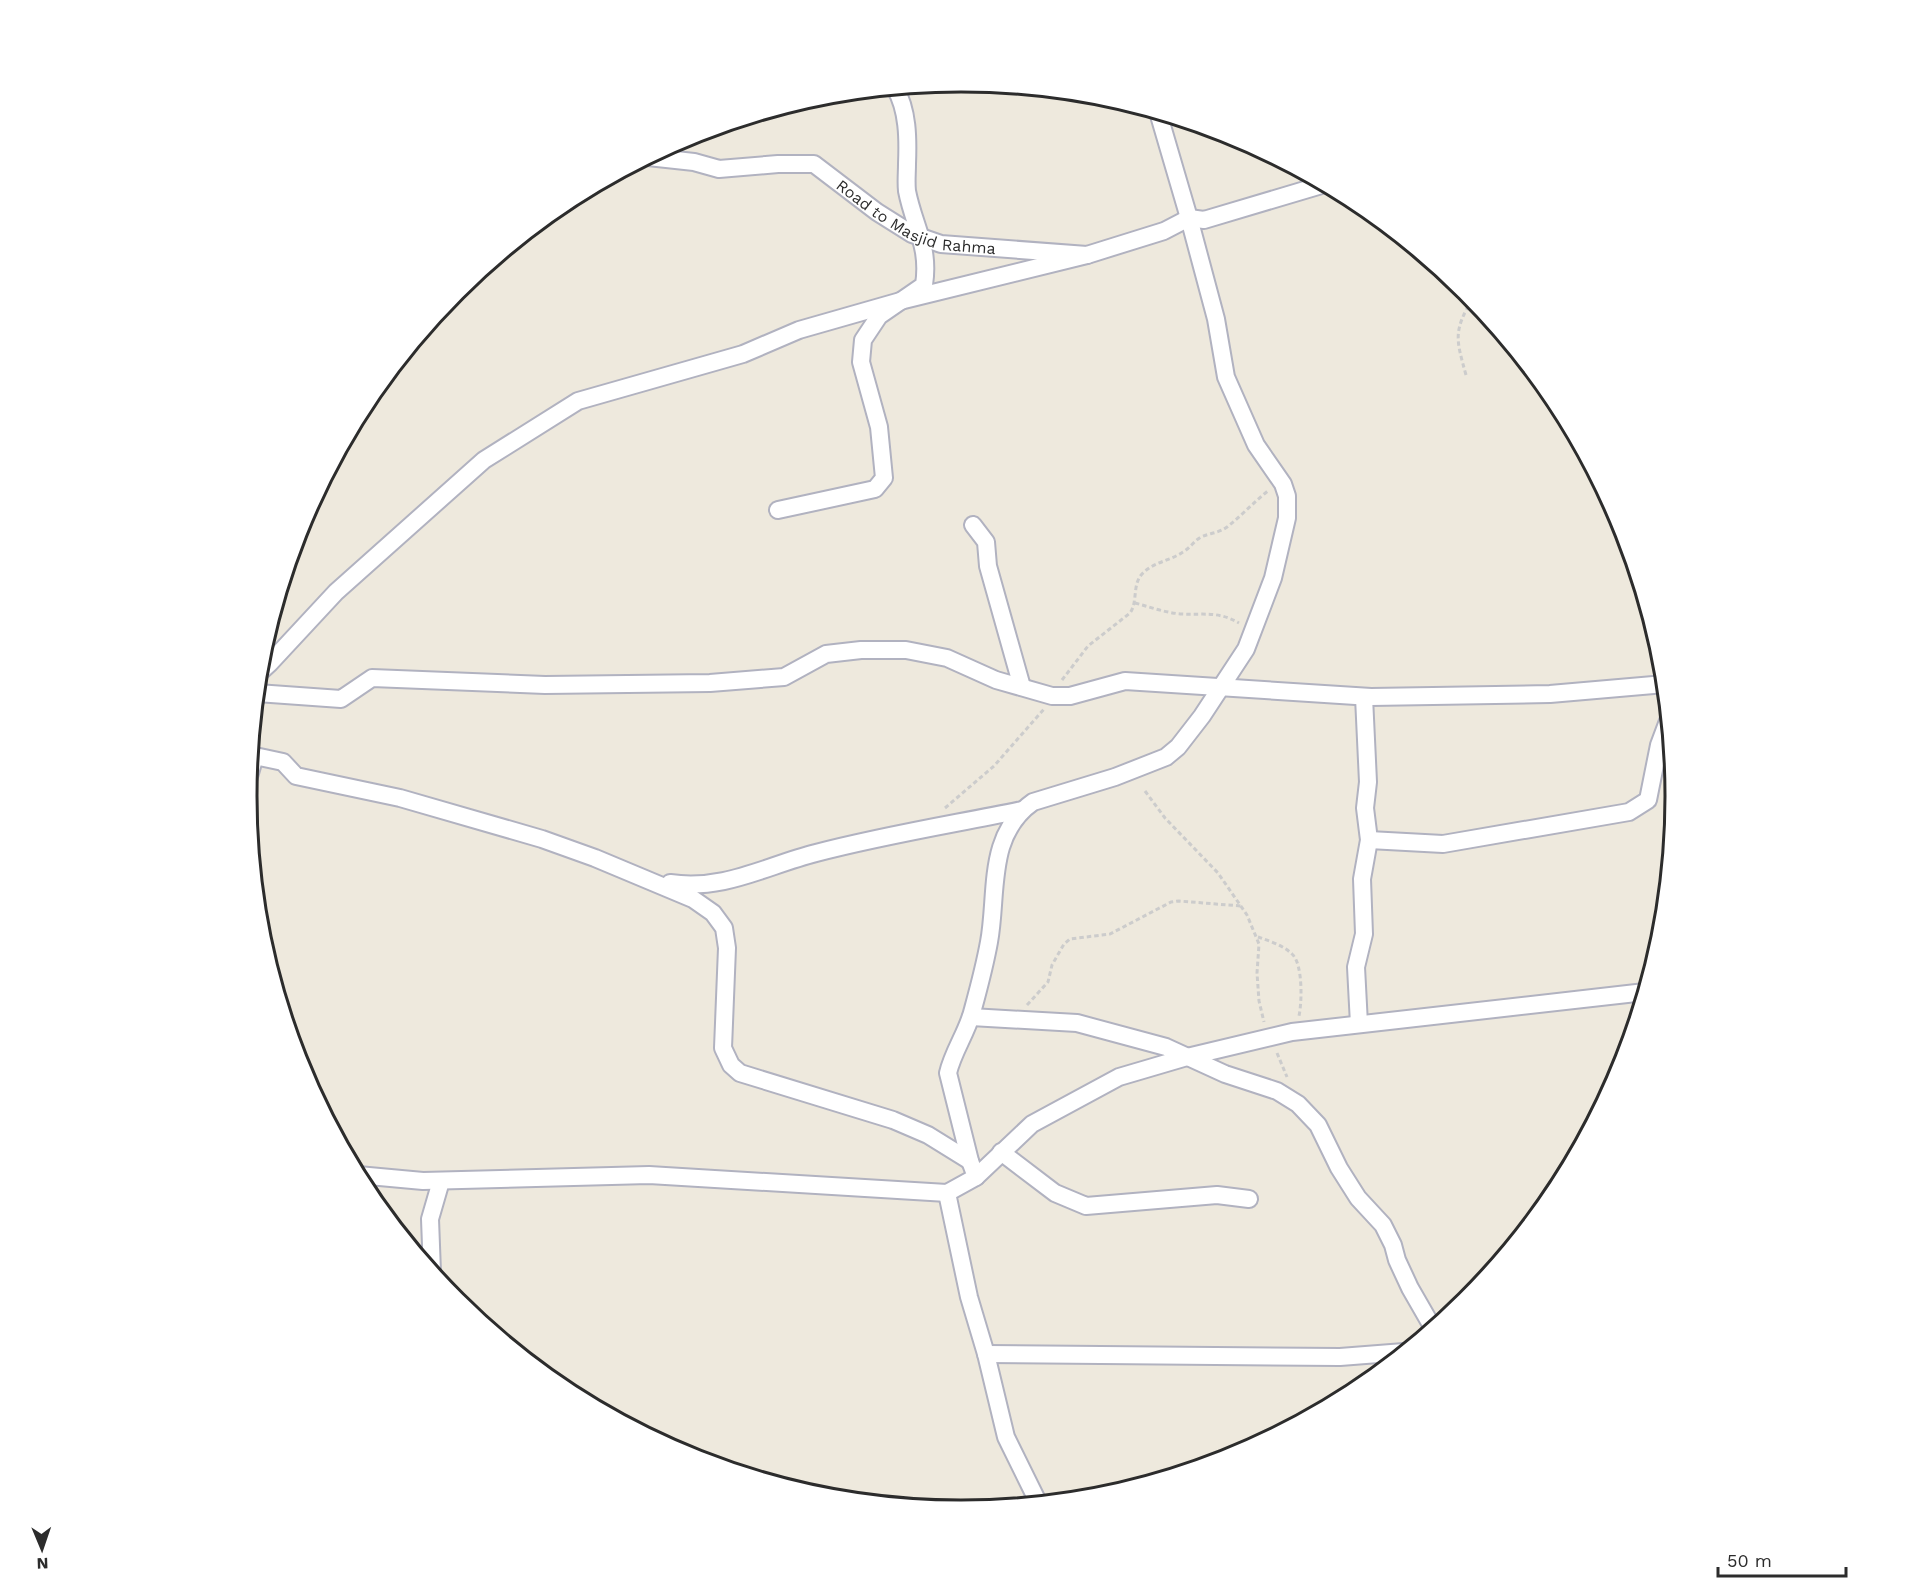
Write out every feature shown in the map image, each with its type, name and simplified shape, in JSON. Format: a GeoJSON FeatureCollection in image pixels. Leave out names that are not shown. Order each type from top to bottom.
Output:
{"type":"FeatureCollection","features":[{"type":"Feature","properties":{"kind":"street"},"geometry":{"type":"LineString","coordinates":[[778,510],[874,489],[884,478],[879,427],[861,363],[863,340],[879,316],[924,285],[926,270],[922,237],[914,219],[907,189],[908,139],[899,95]]}},
{"type":"Feature","properties":{"kind":"street"},"geometry":{"type":"LineString","coordinates":[[973,1169],[948,1073],[971,1017],[990,940],[996,861],[1014,821],[1022,810],[1033,802],[1116,777],[1166,757],[1178,747],[1242,656],[1274,578],[1287,518],[1287,496],[1283,484],[1256,445],[1226,376],[1216,319],[1161,121]]}},
{"type":"Feature","properties":{"kind":"street","name":"Road to Masjid Rahma"},"geometry":{"type":"LineString","coordinates":[[662,159],[694,162],[719,169],[778,164],[814,164],[877,212],[912,234],[941,244],[1087,255],[1164,231],[1189,218]]}},
{"type":"Feature","properties":{"kind":"street"},"geometry":{"type":"LineString","coordinates":[[1189,218],[1204,220],[1315,187]]}},
{"type":"Feature","properties":{"kind":"street"},"geometry":{"type":"LineString","coordinates":[[270,663],[336,592],[484,460],[578,401],[743,354],[799,330],[904,300],[1087,255]]}},
{"type":"Feature","properties":{"kind":"street"},"geometry":{"type":"LineString","coordinates":[[973,525],[986,542],[988,566],[1022,687]]}},
{"type":"Feature","properties":{"kind":"street"},"geometry":{"type":"LineString","coordinates":[[265,694],[341,699],[372,678],[545,685],[710,683],[783,676],[826,654],[861,650],[906,650],[947,658],[996,680],[1052,696],[1070,696],[1125,681],[1364,696],[1550,694],[1656,685]]}},
{"type":"Feature","properties":{"kind":"street"},"geometry":{"type":"LineString","coordinates":[[1359,1023],[1356,967],[1364,934],[1362,879],[1369,840],[1365,808],[1368,782],[1364,696]]}},
{"type":"Feature","properties":{"kind":"street"},"geometry":{"type":"LineString","coordinates":[[1369,840],[1443,844],[1629,812],[1648,800],[1662,737]]}},
{"type":"Feature","properties":{"kind":"street"},"geometry":{"type":"LineString","coordinates":[[259,756],[283,762],[296,776],[399,798],[531,836],[595,858],[693,899],[713,913],[723,928],[727,948],[723,1048],[731,1065],[740,1073],[893,1120],[928,1135],[973,1169]]}},
{"type":"Feature","properties":{"kind":"street"},"geometry":{"type":"LineString","coordinates":[[651,881],[687,886],[735,880],[814,853],[1022,810]]}},
{"type":"Feature","properties":{"kind":"street"},"geometry":{"type":"LineString","coordinates":[[370,1177],[441,1181],[649,1174],[947,1193],[973,1169],[1001,1152],[1032,1124],[1119,1077],[1187,1057],[1292,1032],[1637,993]]}},
{"type":"Feature","properties":{"kind":"street"},"geometry":{"type":"LineString","coordinates":[[971,1017],[1077,1023],[1166,1047],[1225,1074],[1277,1091],[1298,1104],[1318,1125],[1339,1168],[1358,1198],[1383,1225],[1394,1245],[1397,1260],[1410,1288],[1429,1321]]}},
{"type":"Feature","properties":{"kind":"street"},"geometry":{"type":"LineString","coordinates":[[1001,1152],[1055,1193],[1086,1206],[1217,1195],[1249,1199]]}},
{"type":"Feature","properties":{"kind":"street"},"geometry":{"type":"LineString","coordinates":[[432,1259],[430,1219],[441,1181]]}},
{"type":"Feature","properties":{"kind":"street"},"geometry":{"type":"LineString","coordinates":[[947,1193],[969,1298],[986,1354],[1006,1437],[1035,1495]]}},
{"type":"Feature","properties":{"kind":"street"},"geometry":{"type":"LineString","coordinates":[[986,1354],[1340,1357],[1391,1353]]}},
{"type":"Feature","properties":{"kind":"path"},"geometry":{"type":"LineString","coordinates":[[1466,375],[1457,330],[1467,307]]}},
{"type":"Feature","properties":{"kind":"path"},"geometry":{"type":"LineString","coordinates":[[937,814],[994,765],[1030,726],[1088,646],[1130,614],[1135,603],[1137,583],[1141,575],[1153,565],[1184,552],[1200,537],[1216,533],[1227,527],[1268,491],[1283,484]]}},
{"type":"Feature","properties":{"kind":"path"},"geometry":{"type":"LineString","coordinates":[[1135,603],[1182,614],[1226,616],[1253,632]]}},
{"type":"Feature","properties":{"kind":"path"},"geometry":{"type":"LineString","coordinates":[[1145,791],[1165,818],[1218,873],[1241,906],[1258,937],[1259,1000],[1265,1026],[1298,1104]]}},
{"type":"Feature","properties":{"kind":"path"},"geometry":{"type":"LineString","coordinates":[[1010,1020],[1048,982],[1052,965],[1064,944],[1070,939],[1110,934],[1171,902],[1241,906]]}},
{"type":"Feature","properties":{"kind":"path"},"geometry":{"type":"LineString","coordinates":[[1258,937],[1275,943],[1296,958],[1302,996],[1300,1015],[1282,1063]]}}]}
